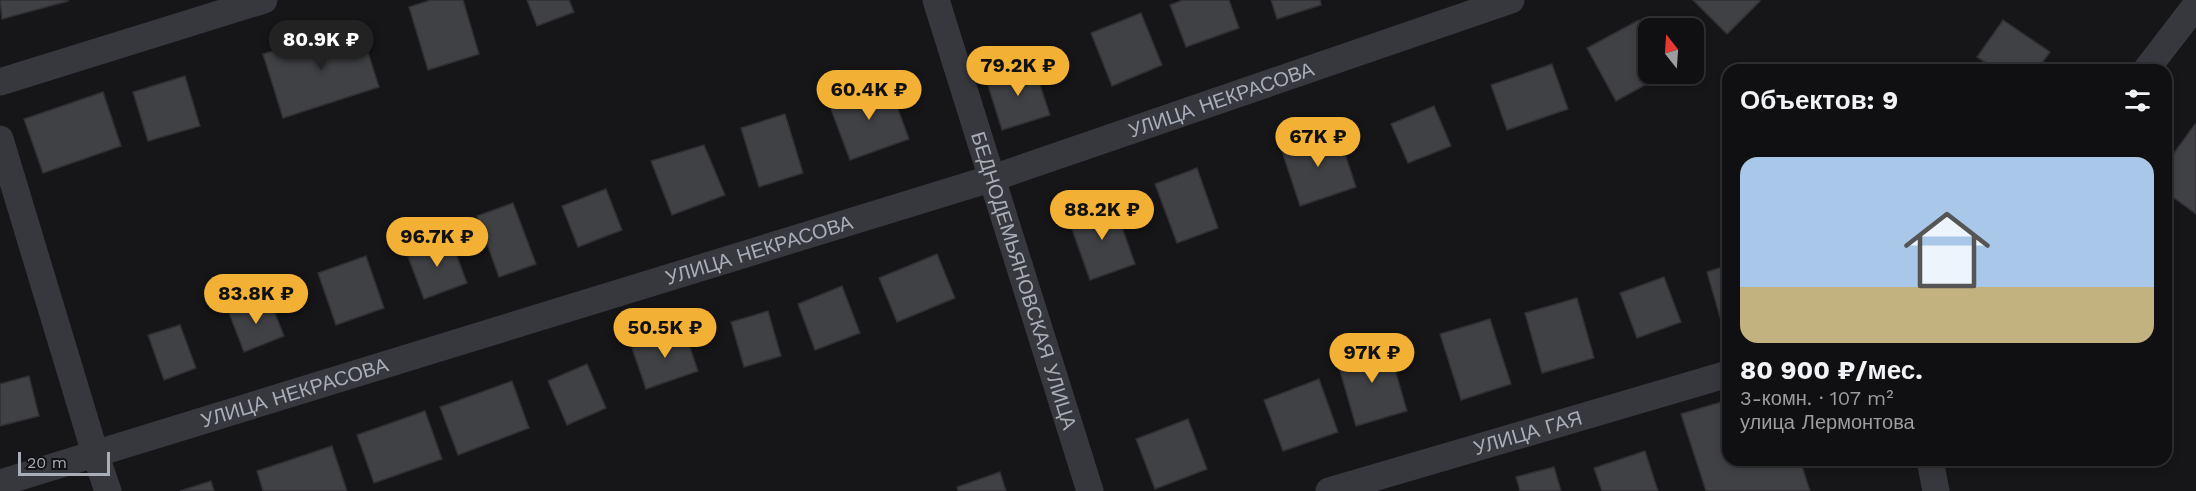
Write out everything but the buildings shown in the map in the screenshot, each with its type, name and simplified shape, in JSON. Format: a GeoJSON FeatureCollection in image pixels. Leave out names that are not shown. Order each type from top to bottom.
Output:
{"type":"FeatureCollection","features":[{"type":"Feature","properties":{"kind":"street"},"geometry":{"type":"LineString","coordinates":[[0,82],[264,0]]}},
{"type":"Feature","properties":{"kind":"street","name":"БЕДНОДЕМЬЯНОВСКАЯ УЛИЦА"},"geometry":{"type":"LineString","coordinates":[[936,0],[1090,491]]}},
{"type":"Feature","properties":{"kind":"street","name":"УЛИЦА НЕКРАСОВА"},"geometry":{"type":"LineString","coordinates":[[0,483],[993,178],[1511,0]]}},
{"type":"Feature","properties":{"kind":"street"},"geometry":{"type":"LineString","coordinates":[[2151,64],[2196,5]]}},
{"type":"Feature","properties":{"kind":"street"},"geometry":{"type":"LineString","coordinates":[[0,139],[94,453],[108,491]]}},
{"type":"Feature","properties":{"kind":"street","name":"УЛИЦА ГАЯ"},"geometry":{"type":"LineString","coordinates":[[1329,491],[1722,376]]}},
{"type":"Feature","properties":{"kind":"street"},"geometry":{"type":"LineString","coordinates":[[1931,466],[1936,491]]}}]}
